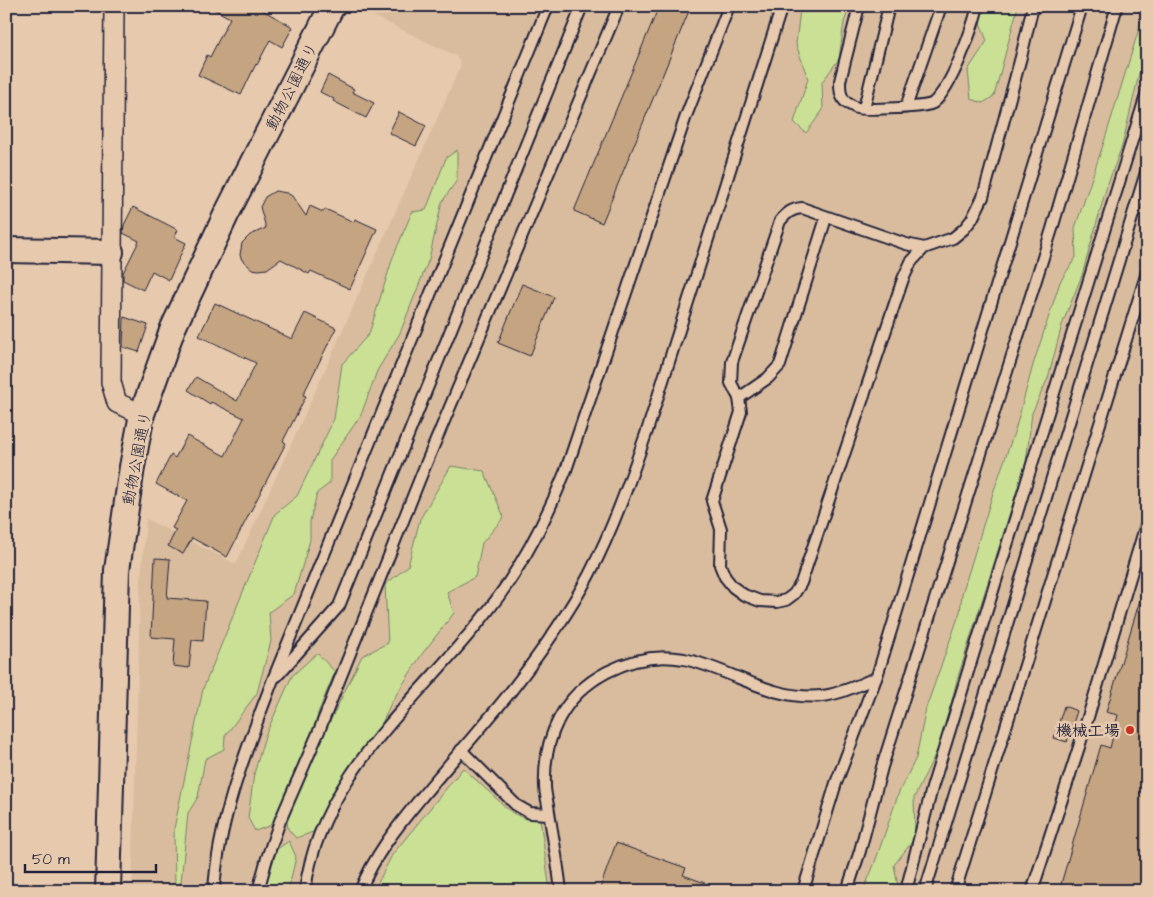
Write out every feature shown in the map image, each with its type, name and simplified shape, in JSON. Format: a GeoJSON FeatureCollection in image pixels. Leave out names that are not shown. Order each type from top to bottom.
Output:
{"type":"FeatureCollection","features":[{"type":"Feature","properties":{"kind":"street"},"geometry":{"type":"LineString","coordinates":[[114,6],[110,382],[117,403],[142,414]]}},
{"type":"Feature","properties":{"kind":"street","name":"動物公園通り"},"geometry":{"type":"LineString","coordinates":[[108,891],[117,570],[142,414],[173,328],[226,215],[332,6]]}},
{"type":"Feature","properties":{"kind":"street"},"geometry":{"type":"LineString","coordinates":[[6,250],[111,252]]}},
{"type":"Feature","properties":{"kind":"lane"},"geometry":{"type":"LineString","coordinates":[[214,891],[219,849],[232,798],[240,770],[272,682],[548,6]]}},
{"type":"Feature","properties":{"kind":"lane"},"geometry":{"type":"LineString","coordinates":[[272,682],[339,606],[582,6]]}},
{"type":"Feature","properties":{"kind":"lane"},"geometry":{"type":"LineString","coordinates":[[258,891],[280,821],[320,730],[424,471],[620,6]]}},
{"type":"Feature","properties":{"kind":"lane"},"geometry":{"type":"LineString","coordinates":[[305,891],[308,867],[317,840],[348,779],[388,725],[488,611],[530,548],[551,507],[566,470],[683,124],[729,6]]}},
{"type":"Feature","properties":{"kind":"lane"},"geometry":{"type":"LineString","coordinates":[[360,891],[380,850],[400,823],[515,686],[562,619],[588,575],[613,524],[671,356],[782,6]]}},
{"type":"Feature","properties":{"kind":"lane"},"geometry":{"type":"LineString","coordinates":[[859,6],[840,82],[840,92],[844,101],[856,108],[906,108],[931,104],[940,95],[966,44],[978,6]]}},
{"type":"Feature","properties":{"kind":"lane"},"geometry":{"type":"LineString","coordinates":[[864,108],[889,6]]}},
{"type":"Feature","properties":{"kind":"lane"},"geometry":{"type":"LineString","coordinates":[[906,108],[941,6]]}},
{"type":"Feature","properties":{"kind":"lane"},"geometry":{"type":"LineString","coordinates":[[924,248],[826,218],[802,208],[794,209],[787,213],[780,221],[732,362],[731,383],[739,398],[741,412],[712,501],[721,529],[720,565],[725,577],[733,587],[744,595],[760,601],[777,602],[786,600],[794,594],[801,584],[903,279],[911,262],[924,248],[953,238],[972,219],[983,197],[1033,6]]}},
{"type":"Feature","properties":{"kind":"lane"},"geometry":{"type":"LineString","coordinates":[[803,891],[836,783],[876,678],[1082,6]]}},
{"type":"Feature","properties":{"kind":"lane"},"geometry":{"type":"LineString","coordinates":[[847,891],[860,851],[882,767],[1052,229],[1117,6]]}},
{"type":"Feature","properties":{"kind":"lane"},"geometry":{"type":"LineString","coordinates":[[906,891],[932,788],[1147,92]]}},
{"type":"Feature","properties":{"kind":"lane"},"geometry":{"type":"LineString","coordinates":[[925,891],[1147,169]]}},
{"type":"Feature","properties":{"kind":"lane"},"geometry":{"type":"LineString","coordinates":[[739,398],[768,378],[780,364],[826,218]]}},
{"type":"Feature","properties":{"kind":"lane"},"geometry":{"type":"LineString","coordinates":[[956,891],[1147,272]]}},
{"type":"Feature","properties":{"kind":"lane"},"geometry":{"type":"LineString","coordinates":[[1032,891],[1079,747],[1147,521]]}},
{"type":"Feature","properties":{"kind":"lane"},"geometry":{"type":"LineString","coordinates":[[561,891],[545,787],[545,766],[549,742],[555,726],[566,707],[581,690],[600,676],[620,665],[642,659],[662,657],[702,664],[771,691],[794,696],[822,696],[842,691],[876,678]]}},
{"type":"Feature","properties":{"kind":"lane"},"geometry":{"type":"LineString","coordinates":[[461,750],[480,771],[522,809],[549,814]]}},
{"type":"Feature","properties":{"kind":"shaded area"},"geometry":{"type":"Polygon","coordinates":[[[358,6],[1147,6],[1147,891],[132,891],[140,592],[146,519],[236,564],[461,65],[456,56],[357,8],[358,6]]]}},
{"type":"Feature","properties":{"kind":"green space"},"geometry":{"type":"Polygon","coordinates":[[[802,6],[850,6],[844,22],[839,59],[822,82],[823,110],[806,133],[794,122],[808,79],[796,44],[800,9],[802,6]]]}},
{"type":"Feature","properties":{"kind":"green space"},"geometry":{"type":"Polygon","coordinates":[[[985,6],[1018,6],[994,96],[983,103],[971,99],[968,70],[987,41],[978,17],[985,6]]]}},
{"type":"Feature","properties":{"kind":"green space"},"geometry":{"type":"Polygon","coordinates":[[[1146,6],[1147,57],[1139,74],[1122,146],[1107,186],[1082,275],[1062,325],[1048,378],[1032,413],[1026,462],[957,680],[942,740],[914,798],[915,838],[894,865],[898,886],[895,891],[863,891],[899,792],[916,758],[926,708],[960,612],[962,594],[993,493],[1016,427],[1033,365],[1060,282],[1076,257],[1075,228],[1146,6]]]}},
{"type":"Feature","properties":{"kind":"green space"},"geometry":{"type":"Polygon","coordinates":[[[457,150],[457,180],[442,202],[429,259],[400,333],[377,371],[361,415],[330,460],[330,483],[317,493],[310,521],[310,540],[294,594],[269,612],[271,641],[257,693],[225,736],[224,749],[205,759],[198,797],[188,813],[181,882],[175,888],[174,829],[203,689],[275,514],[297,496],[334,419],[342,364],[369,334],[393,257],[412,212],[426,210],[446,158],[457,150]]]}},
{"type":"Feature","properties":{"kind":"green space"},"geometry":{"type":"Polygon","coordinates":[[[451,466],[484,471],[504,517],[482,543],[475,577],[447,592],[454,613],[422,654],[391,703],[365,762],[330,798],[313,832],[296,838],[288,829],[286,816],[280,814],[269,826],[255,831],[248,818],[254,774],[265,736],[292,676],[317,653],[335,672],[318,713],[310,762],[362,656],[388,643],[385,585],[408,566],[420,519],[451,466]]]}},
{"type":"Feature","properties":{"kind":"green space"},"geometry":{"type":"Polygon","coordinates":[[[463,768],[511,812],[523,818],[540,819],[550,891],[374,891],[392,855],[463,768]]]}},
{"type":"Feature","properties":{"kind":"green space"},"geometry":{"type":"Polygon","coordinates":[[[289,841],[296,857],[288,891],[264,891],[277,849],[289,841]]]}},
{"type":"Feature","properties":{"kind":"building"},"geometry":{"type":"Polygon","coordinates":[[[208,6],[255,6],[293,27],[282,47],[270,40],[241,95],[198,75],[207,55],[210,57],[230,18],[208,6]]]}},
{"type":"Feature","properties":{"kind":"building"},"geometry":{"type":"Polygon","coordinates":[[[659,6],[691,6],[602,223],[574,211],[659,6]]]}},
{"type":"Feature","properties":{"kind":"building"},"geometry":{"type":"Polygon","coordinates":[[[328,75],[354,89],[352,92],[374,103],[366,118],[320,92],[328,75]]]}},
{"type":"Feature","properties":{"kind":"building"},"geometry":{"type":"Polygon","coordinates":[[[399,112],[426,126],[416,146],[389,133],[399,112]]]}},
{"type":"Feature","properties":{"kind":"building"},"geometry":{"type":"Polygon","coordinates":[[[275,191],[292,196],[306,216],[310,206],[323,212],[325,209],[354,222],[355,219],[377,229],[350,289],[311,271],[309,274],[281,259],[267,269],[259,270],[252,269],[242,260],[240,255],[242,243],[250,235],[266,228],[260,207],[265,197],[275,191]]]}},
{"type":"Feature","properties":{"kind":"building"},"geometry":{"type":"Polygon","coordinates":[[[133,207],[178,230],[174,237],[186,243],[169,280],[152,271],[143,290],[123,280],[123,273],[139,241],[123,233],[124,225],[133,207]]]}},
{"type":"Feature","properties":{"kind":"building"},"geometry":{"type":"Polygon","coordinates":[[[522,284],[554,297],[530,356],[498,343],[522,284]]]}},
{"type":"Feature","properties":{"kind":"building"},"geometry":{"type":"Polygon","coordinates":[[[215,303],[292,339],[305,313],[336,328],[303,395],[306,396],[283,441],[286,443],[227,557],[192,538],[183,554],[168,546],[176,530],[172,528],[187,501],[156,484],[171,455],[175,458],[187,436],[225,456],[244,418],[211,402],[210,404],[188,390],[196,377],[237,401],[256,363],[199,336],[215,303]]]}},
{"type":"Feature","properties":{"kind":"building"},"geometry":{"type":"Polygon","coordinates":[[[124,317],[148,325],[139,352],[123,347],[124,317]]]}},
{"type":"Feature","properties":{"kind":"building"},"geometry":{"type":"Polygon","coordinates":[[[155,558],[170,559],[167,598],[206,601],[203,641],[192,640],[189,668],[173,666],[175,639],[151,637],[155,558]]]}},
{"type":"Feature","properties":{"kind":"building","name":"機械工場"},"geometry":{"type":"Polygon","coordinates":[[[1143,590],[1147,591],[1147,891],[1059,891],[1101,745],[1110,748],[1118,715],[1106,712],[1143,590]]]}},
{"type":"Feature","properties":{"kind":"building"},"geometry":{"type":"Polygon","coordinates":[[[1064,706],[1077,711],[1067,742],[1054,738],[1064,706]]]}},
{"type":"Feature","properties":{"kind":"building"},"geometry":{"type":"Polygon","coordinates":[[[616,843],[686,868],[683,875],[721,889],[720,891],[599,891],[616,843]]]}},
{"type":"Feature","properties":{"kind":"place","name":"機械工場"},"geometry":{"type":"Point","coordinates":[1130,730]}}]}
